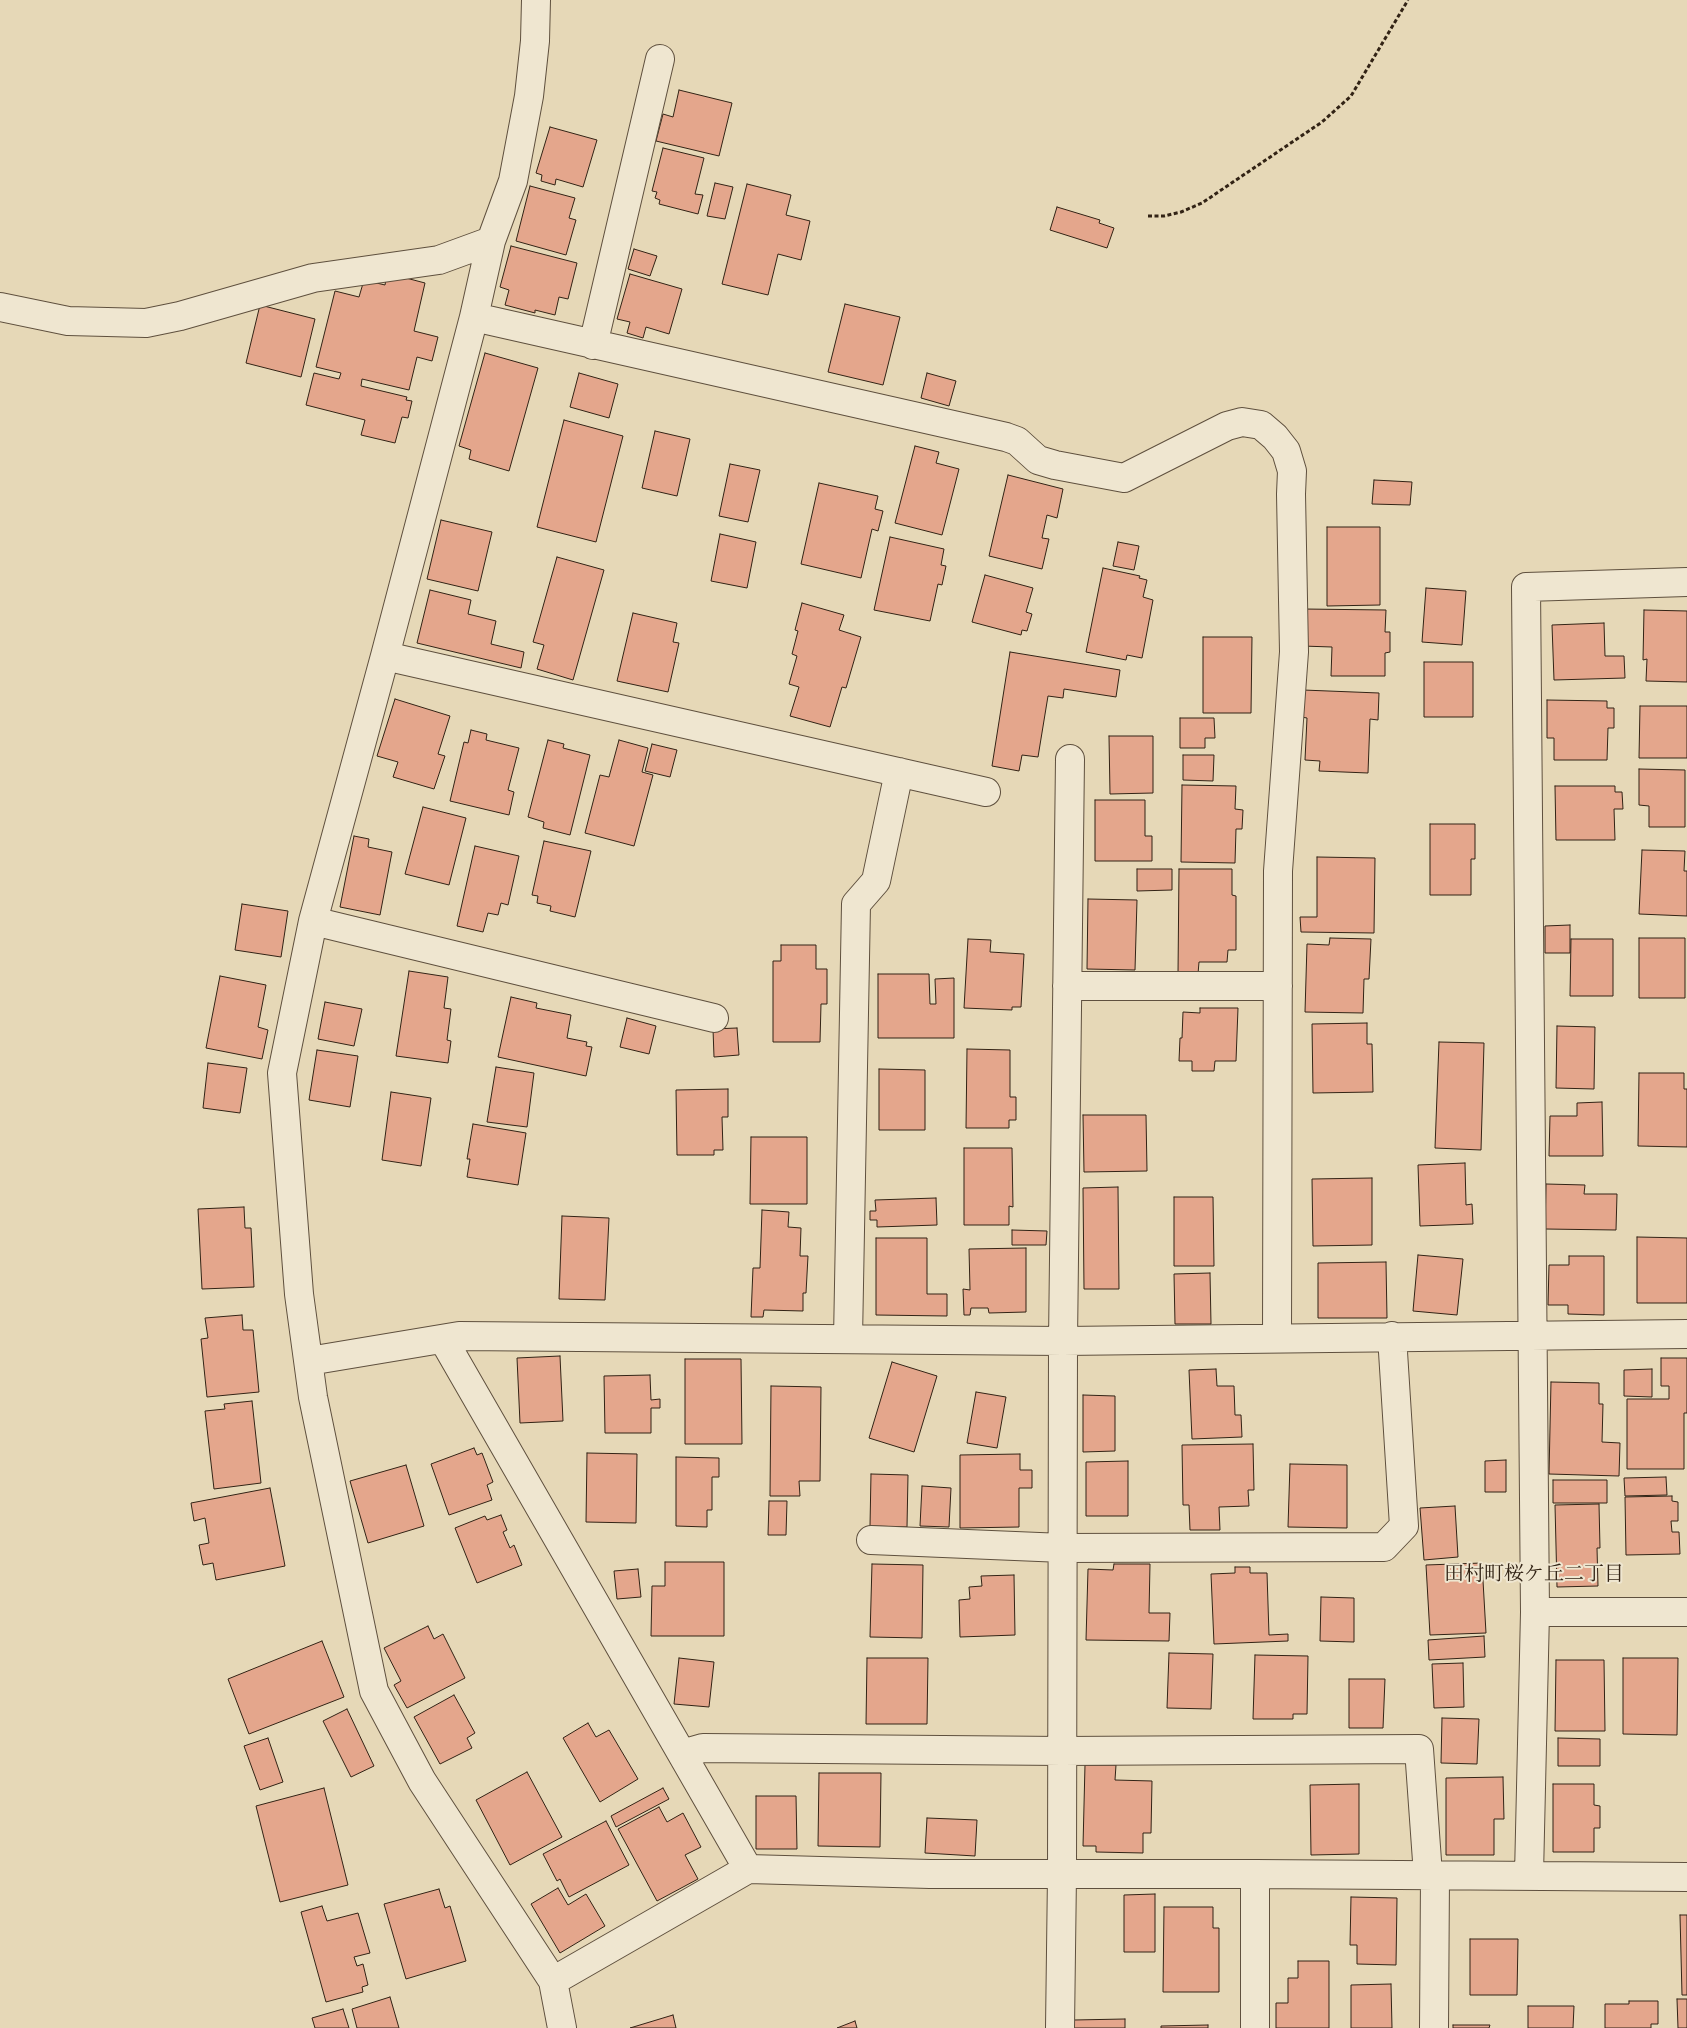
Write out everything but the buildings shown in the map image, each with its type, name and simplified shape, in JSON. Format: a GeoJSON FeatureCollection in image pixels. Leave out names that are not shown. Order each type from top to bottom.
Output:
{"type":"FeatureCollection","features":[{"type":"Feature","properties":{"kind":"street"},"geometry":{"type":"LineString","coordinates":[[536,0],[529,96],[513,181],[491,241],[474,317],[313,921],[282,1074],[299,1294],[313,1397],[374,1691],[422,1781],[553,1981],[562,2028]]}},
{"type":"Feature","properties":{"kind":"street"},"geometry":{"type":"LineString","coordinates":[[592,345],[660,59]]}},
{"type":"Feature","properties":{"kind":"street"},"geometry":{"type":"LineString","coordinates":[[0,308],[68,321],[146,323],[180,316],[313,278],[439,260],[491,241]]}},
{"type":"Feature","properties":{"kind":"street"},"geometry":{"type":"LineString","coordinates":[[474,317],[1006,437],[1017,441],[1038,460],[1124,478],[1227,426],[1242,422],[1261,426],[1275,437],[1286,451],[1292,471],[1294,652],[1278,871],[1277,1338]]}},
{"type":"Feature","properties":{"kind":"street"},"geometry":{"type":"LineString","coordinates":[[1529,1875],[1535,1612],[1526,587],[1687,582]]}},
{"type":"Feature","properties":{"kind":"street"},"geometry":{"type":"LineString","coordinates":[[385,656],[986,792]]}},
{"type":"Feature","properties":{"kind":"street"},"geometry":{"type":"LineString","coordinates":[[1060,2028],[1063,1341],[1070,759]]}},
{"type":"Feature","properties":{"kind":"street"},"geometry":{"type":"LineString","coordinates":[[848,1339],[856,904],[876,881],[899,772]]}},
{"type":"Feature","properties":{"kind":"street"},"geometry":{"type":"LineString","coordinates":[[313,921],[714,1018]]}},
{"type":"Feature","properties":{"kind":"street"},"geometry":{"type":"LineString","coordinates":[[1067,986],[1278,986]]}},
{"type":"Feature","properties":{"kind":"street"},"geometry":{"type":"LineString","coordinates":[[309,1362],[469,1336],[1063,1341],[1687,1334]]}},
{"type":"Feature","properties":{"kind":"street"},"geometry":{"type":"LineString","coordinates":[[871,1540],[1063,1548],[1384,1547],[1404,1526],[1392,1336]]}},
{"type":"Feature","properties":{"kind":"street"},"geometry":{"type":"LineString","coordinates":[[443,1339],[748,1869]]}},
{"type":"Feature","properties":{"kind":"street"},"geometry":{"type":"LineString","coordinates":[[1535,1612],[1687,1612]]}},
{"type":"Feature","properties":{"kind":"street"},"geometry":{"type":"LineString","coordinates":[[682,1754],[703,1748],[1062,1751],[1420,1749],[1431,1876],[1434,2028]]}},
{"type":"Feature","properties":{"kind":"street"},"geometry":{"type":"LineString","coordinates":[[553,1981],[748,1869],[930,1874],[1687,1877]]}},
{"type":"Feature","properties":{"kind":"street"},"geometry":{"type":"LineString","coordinates":[[1255,1874],[1255,2028]]}},
{"type":"Feature","properties":{"kind":"path"},"geometry":{"type":"LineString","coordinates":[[1148,216],[1164,216],[1181,212],[1202,202],[1322,122],[1351,96],[1408,0]]}},
{"type":"Feature","properties":{"kind":"district","name":"田村町桜ケ丘二丁目"},"geometry":{"type":"Point","coordinates":[1534,1575]}}]}
